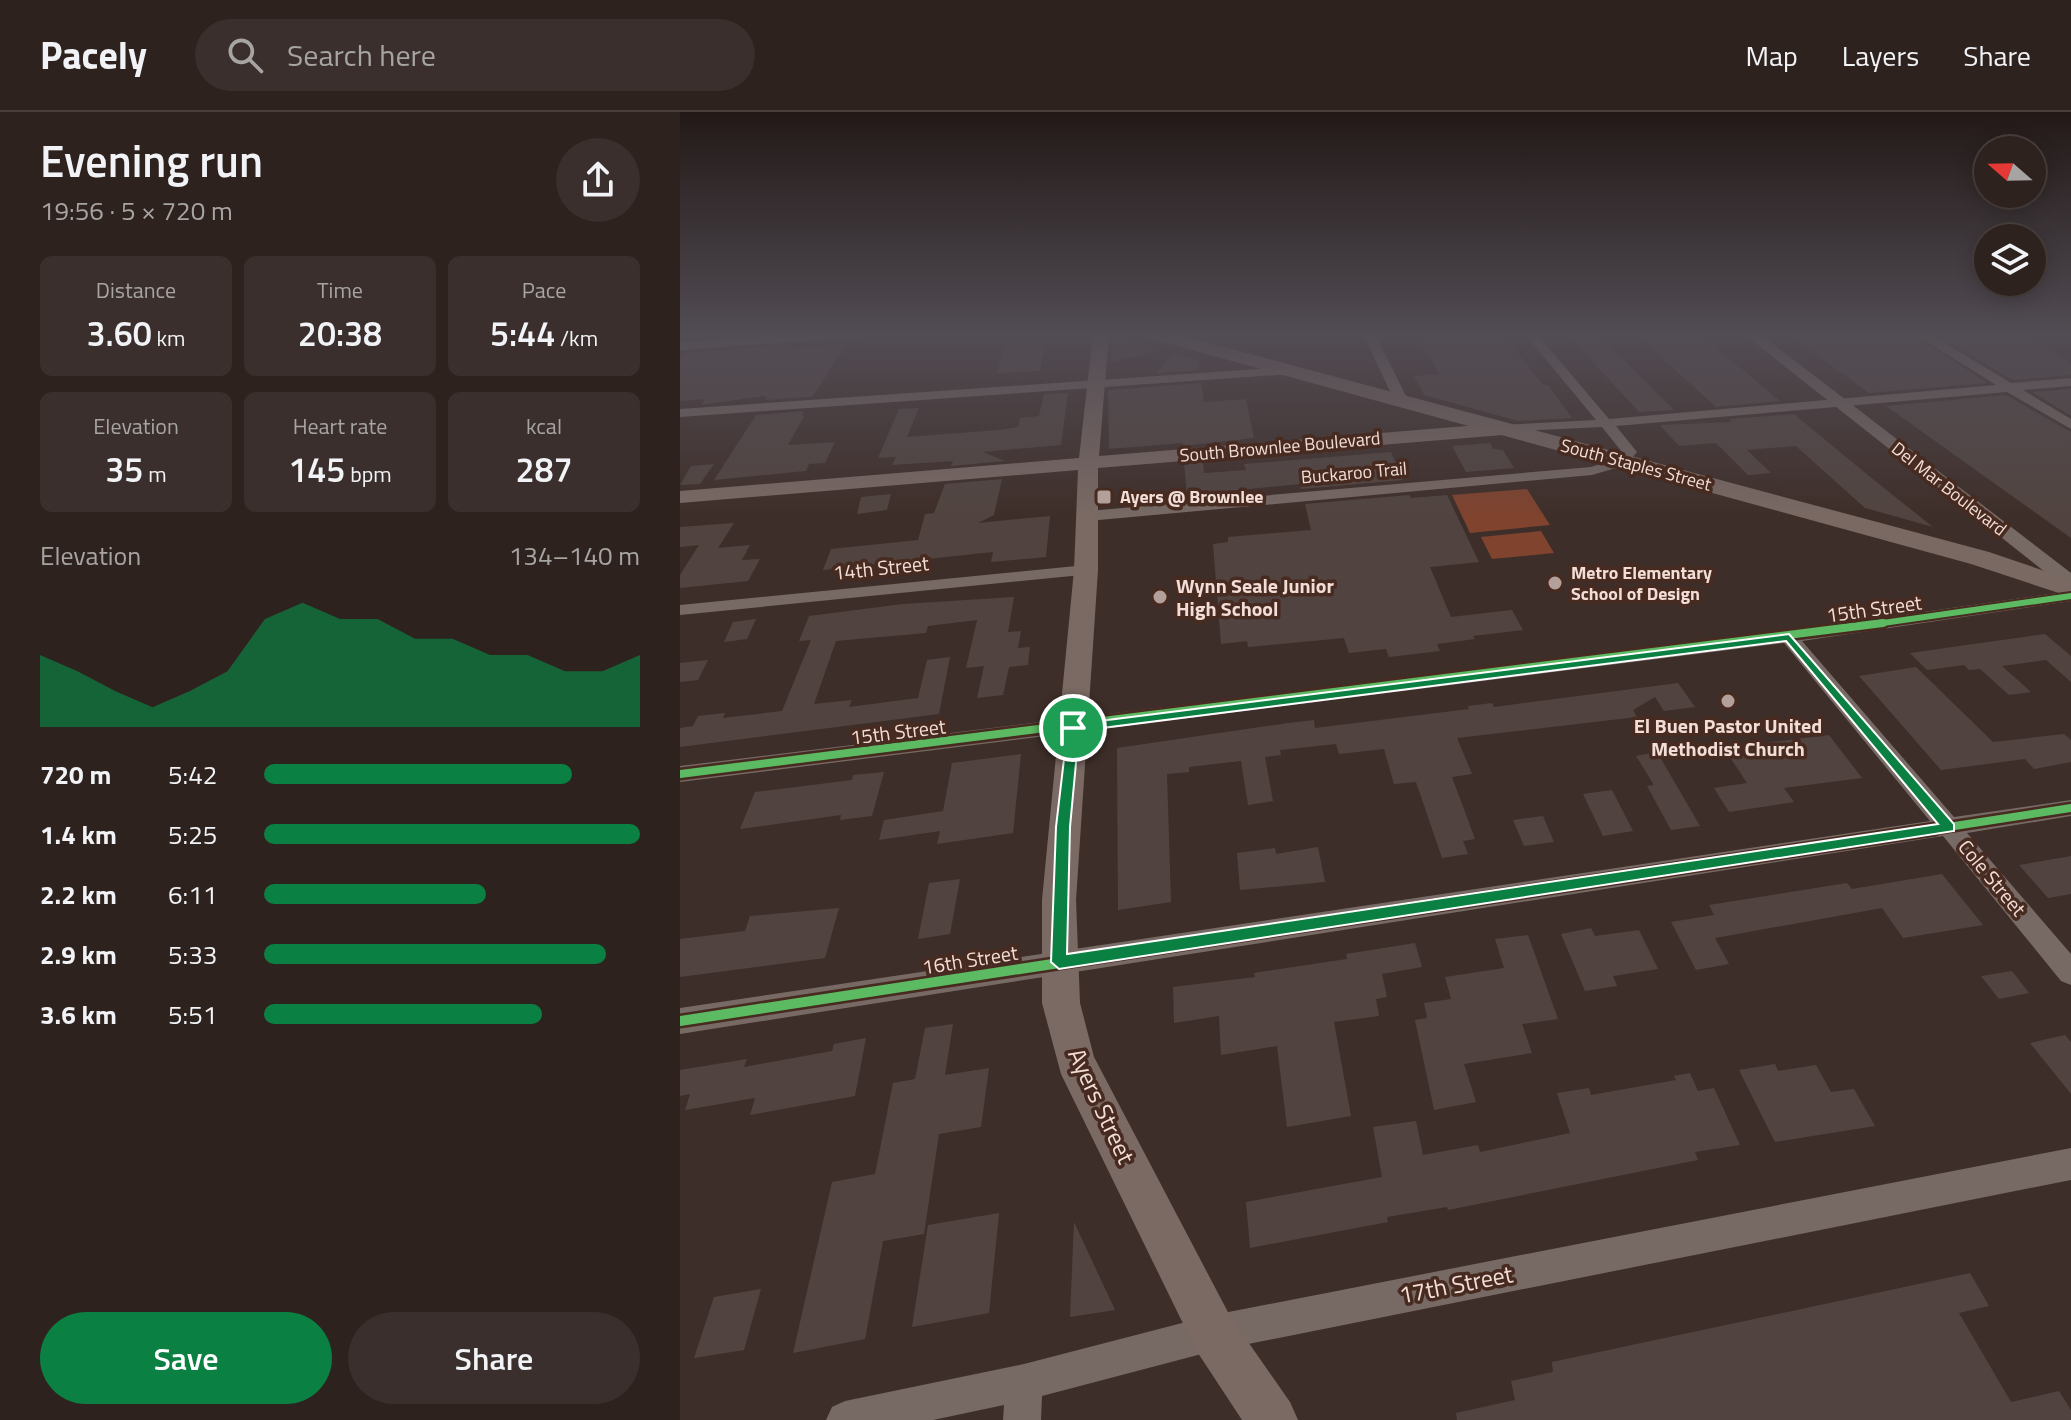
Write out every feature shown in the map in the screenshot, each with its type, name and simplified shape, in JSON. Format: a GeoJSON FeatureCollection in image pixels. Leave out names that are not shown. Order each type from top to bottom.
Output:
{"type":"FeatureCollection","features":[{"type":"Feature","properties":{"kind":"main road","name":"Ayers Street"},"geometry":{"type":"LineString","coordinates":[[1094,395],[1088,463],[1086,570],[1063,827],[1059,962],[1061,1003],[1075,1061],[1213,1333],[1272,1420]]}},
{"type":"Feature","properties":{"kind":"main road","name":"South Staples Street"},"geometry":{"type":"LineString","coordinates":[[1376,395],[1980,558],[2071,586]]}},
{"type":"Feature","properties":{"kind":"main road","name":"South Brownlee Boulevard"},"geometry":{"type":"LineString","coordinates":[[680,497],[1503,429]]}},
{"type":"Feature","properties":{"kind":"street"},"geometry":{"type":"LineString","coordinates":[[680,413],[928,395]]}},
{"type":"Feature","properties":{"kind":"street"},"geometry":{"type":"LineString","coordinates":[[1399,395],[1402,402]]}},
{"type":"Feature","properties":{"kind":"street"},"geometry":{"type":"LineString","coordinates":[[1583,395],[1630,452],[1621,462]]}},
{"type":"Feature","properties":{"kind":"street","name":"Del Mar Boulevard"},"geometry":{"type":"LineString","coordinates":[[1828,395],[2071,586]]}},
{"type":"Feature","properties":{"kind":"street","name":"South Brownlee Boulevard"},"geometry":{"type":"LineString","coordinates":[[1503,429],[1923,395]]}},
{"type":"Feature","properties":{"kind":"street"},"geometry":{"type":"LineString","coordinates":[[2022,395],[2071,425]]}},
{"type":"Feature","properties":{"kind":"street","name":"Buckaroo Trail"},"geometry":{"type":"LineString","coordinates":[[1088,516],[1592,471],[1621,462]]}},
{"type":"Feature","properties":{"kind":"street","name":"14th Street"},"geometry":{"type":"LineString","coordinates":[[680,610],[1086,570]]}},
{"type":"Feature","properties":{"kind":"street","name":"15th Street"},"geometry":{"type":"LineString","coordinates":[[680,774],[1073,728],[1789,637],[2071,596]]}},
{"type":"Feature","properties":{"kind":"street","name":"Cole Street"},"geometry":{"type":"LineString","coordinates":[[1789,637],[2071,973]]}},
{"type":"Feature","properties":{"kind":"street","name":"16th Street"},"geometry":{"type":"LineString","coordinates":[[680,1021],[2071,808]]}},
{"type":"Feature","properties":{"kind":"street","name":"17th Street"},"geometry":{"type":"LineString","coordinates":[[845,1420],[1024,1382],[1213,1333],[2071,1164]]}},
{"type":"Feature","properties":{"kind":"street"},"geometry":{"type":"LineString","coordinates":[[1022,1420],[1024,1382]]}},
{"type":"Feature","properties":{"kind":"shaded area"},"geometry":{"type":"Polygon","coordinates":[[[1527,489],[1550,525],[1470,533],[1452,495],[1527,489]]]}},
{"type":"Feature","properties":{"kind":"shaded area"},"geometry":{"type":"Polygon","coordinates":[[[1541,531],[1554,553],[1492,559],[1481,537],[1541,531]]]}},
{"type":"Feature","properties":{"kind":"building"},"geometry":{"type":"Polygon","coordinates":[[[680,395],[813,395],[765,400],[767,397],[764,396],[701,405],[705,399],[680,401],[680,395]]]}},
{"type":"Feature","properties":{"kind":"building"},"geometry":{"type":"Polygon","coordinates":[[[1044,395],[1068,395],[1061,445],[983,452],[1005,461],[951,466],[953,461],[892,465],[896,457],[878,458],[899,409],[919,408],[907,437],[1018,427],[1020,418],[1039,416],[1044,395]]]}},
{"type":"Feature","properties":{"kind":"building"},"geometry":{"type":"Polygon","coordinates":[[[1108,395],[1203,395],[1204,402],[1246,399],[1254,438],[1183,446],[1183,443],[1109,449],[1108,395]]]}},
{"type":"Feature","properties":{"kind":"building"},"geometry":{"type":"Polygon","coordinates":[[[1424,395],[1555,395],[1572,418],[1518,421],[1424,395]]]}},
{"type":"Feature","properties":{"kind":"building"},"geometry":{"type":"Polygon","coordinates":[[[1623,395],[1659,395],[1674,410],[1639,412],[1623,395]]]}},
{"type":"Feature","properties":{"kind":"building"},"geometry":{"type":"Polygon","coordinates":[[[1703,395],[1773,395],[1780,401],[1716,407],[1703,395]]]}},
{"type":"Feature","properties":{"kind":"building"},"geometry":{"type":"Polygon","coordinates":[[[2006,395],[2071,432],[2071,538],[1886,406],[2006,395]]]}},
{"type":"Feature","properties":{"kind":"building"},"geometry":{"type":"Polygon","coordinates":[[[2037,395],[2071,395],[2071,416],[2037,395]]]}},
{"type":"Feature","properties":{"kind":"building"},"geometry":{"type":"Polygon","coordinates":[[[804,411],[802,416],[805,415],[788,445],[835,442],[825,463],[809,464],[806,471],[714,480],[756,415],[804,411]]]}},
{"type":"Feature","properties":{"kind":"building"},"geometry":{"type":"Polygon","coordinates":[[[1794,414],[1933,527],[1865,508],[1796,446],[1747,450],[1771,473],[1748,475],[1716,443],[1679,446],[1660,425],[1732,422],[1730,419],[1794,414]]]}},
{"type":"Feature","properties":{"kind":"building"},"geometry":{"type":"Polygon","coordinates":[[[1490,443],[1493,449],[1503,450],[1514,468],[1466,472],[1452,446],[1490,443]]]}},
{"type":"Feature","properties":{"kind":"building"},"geometry":{"type":"Polygon","coordinates":[[[1391,452],[1403,480],[1301,489],[1300,484],[1187,495],[1184,464],[1203,462],[1204,473],[1246,470],[1244,464],[1391,452]]]}},
{"type":"Feature","properties":{"kind":"building"},"geometry":{"type":"Polygon","coordinates":[[[714,464],[700,484],[680,485],[691,466],[714,464]]]}},
{"type":"Feature","properties":{"kind":"building"},"geometry":{"type":"Polygon","coordinates":[[[1002,479],[994,515],[978,523],[1050,516],[1046,557],[991,562],[993,552],[823,570],[831,549],[918,540],[925,514],[934,513],[945,484],[1002,479]]]}},
{"type":"Feature","properties":{"kind":"building"},"geometry":{"type":"Polygon","coordinates":[[[891,494],[887,510],[857,514],[861,497],[891,494]]]}},
{"type":"Feature","properties":{"kind":"building"},"geometry":{"type":"Polygon","coordinates":[[[1409,495],[1411,498],[1447,495],[1479,562],[1430,567],[1451,617],[1512,610],[1523,630],[1437,644],[1440,651],[1389,657],[1386,649],[1349,653],[1344,638],[1248,647],[1247,641],[1221,644],[1213,544],[1228,542],[1228,537],[1311,530],[1305,504],[1409,495]]]}},
{"type":"Feature","properties":{"kind":"building"},"geometry":{"type":"Polygon","coordinates":[[[734,523],[718,548],[750,545],[742,560],[760,559],[748,581],[680,588],[680,575],[699,545],[680,547],[680,527],[734,523]]]}},
{"type":"Feature","properties":{"kind":"building"},"geometry":{"type":"Polygon","coordinates":[[[1014,597],[1008,632],[1021,631],[1018,648],[1030,647],[1028,665],[1009,667],[1003,695],[977,698],[984,666],[966,668],[977,620],[928,626],[926,633],[836,641],[814,704],[852,700],[849,707],[918,698],[927,660],[950,657],[939,714],[680,747],[680,728],[693,726],[698,716],[725,713],[723,718],[782,711],[811,640],[799,641],[809,616],[903,604],[1014,597]]]}},
{"type":"Feature","properties":{"kind":"building"},"geometry":{"type":"Polygon","coordinates":[[[756,619],[747,639],[724,642],[733,622],[756,619]]]}},
{"type":"Feature","properties":{"kind":"building"},"geometry":{"type":"Polygon","coordinates":[[[2045,634],[2071,656],[2071,682],[2046,660],[2002,666],[2031,692],[2009,695],[1980,669],[1969,670],[1964,665],[1927,670],[1910,653],[2045,634]]]}},
{"type":"Feature","properties":{"kind":"building"},"geometry":{"type":"Polygon","coordinates":[[[708,660],[698,680],[680,682],[680,663],[708,660]]]}},
{"type":"Feature","properties":{"kind":"building"},"geometry":{"type":"Polygon","coordinates":[[[1916,667],[1993,742],[2064,734],[2071,740],[2071,762],[2034,769],[2025,759],[1941,770],[1859,676],[1916,667]]]}},
{"type":"Feature","properties":{"kind":"building"},"geometry":{"type":"Polygon","coordinates":[[[1678,683],[1695,707],[1664,711],[1655,697],[1633,710],[1637,717],[1457,738],[1472,774],[1452,777],[1475,839],[1463,841],[1468,854],[1442,858],[1416,782],[1394,784],[1384,749],[1339,754],[1336,744],[1280,750],[1281,755],[1265,757],[1273,801],[1248,805],[1241,761],[1189,767],[1189,772],[1167,774],[1171,902],[1118,910],[1117,748],[1288,723],[1314,720],[1315,728],[1469,709],[1468,706],[1492,703],[1494,707],[1678,683]]]}},
{"type":"Feature","properties":{"kind":"building"},"geometry":{"type":"Polygon","coordinates":[[[1829,735],[1862,778],[1784,788],[1794,802],[1729,812],[1714,788],[1747,783],[1724,748],[1829,735]]]}},
{"type":"Feature","properties":{"kind":"building"},"geometry":{"type":"Polygon","coordinates":[[[1657,752],[1700,826],[1671,830],[1647,786],[1654,785],[1636,756],[1657,752]]]}},
{"type":"Feature","properties":{"kind":"building"},"geometry":{"type":"Polygon","coordinates":[[[1021,754],[1013,833],[937,844],[940,831],[879,840],[884,820],[943,811],[952,763],[1021,754]]]}},
{"type":"Feature","properties":{"kind":"building"},"geometry":{"type":"Polygon","coordinates":[[[884,772],[872,816],[840,820],[841,815],[740,829],[755,792],[852,780],[853,775],[884,772]]]}},
{"type":"Feature","properties":{"kind":"building"},"geometry":{"type":"Polygon","coordinates":[[[1612,790],[1633,831],[1603,836],[1583,794],[1612,790]]]}},
{"type":"Feature","properties":{"kind":"building"},"geometry":{"type":"Polygon","coordinates":[[[1543,816],[1554,842],[1524,846],[1513,820],[1543,816]]]}},
{"type":"Feature","properties":{"kind":"building"},"geometry":{"type":"Polygon","coordinates":[[[1318,847],[1325,882],[1240,890],[1237,853],[1275,848],[1276,854],[1318,847]]]}},
{"type":"Feature","properties":{"kind":"building"},"geometry":{"type":"Polygon","coordinates":[[[2071,856],[2071,894],[2048,898],[2019,865],[2071,856]]]}},
{"type":"Feature","properties":{"kind":"building"},"geometry":{"type":"Polygon","coordinates":[[[1942,874],[1983,925],[1903,938],[1882,908],[1715,938],[1729,964],[1696,970],[1671,922],[1714,915],[1709,905],[1847,883],[1852,889],[1942,874]]]}},
{"type":"Feature","properties":{"kind":"building"},"geometry":{"type":"Polygon","coordinates":[[[960,879],[950,934],[918,939],[929,883],[960,879]]]}},
{"type":"Feature","properties":{"kind":"building"},"geometry":{"type":"Polygon","coordinates":[[[839,908],[825,958],[680,977],[680,939],[745,931],[750,916],[839,908]]]}},
{"type":"Feature","properties":{"kind":"building"},"geometry":{"type":"Polygon","coordinates":[[[1591,928],[1595,936],[1639,930],[1658,969],[1613,976],[1617,986],[1585,991],[1561,934],[1591,928]]]}},
{"type":"Feature","properties":{"kind":"building"},"geometry":{"type":"Polygon","coordinates":[[[1528,935],[1558,1019],[1522,1024],[1532,1053],[1464,1064],[1476,1102],[1434,1110],[1415,1020],[1427,1018],[1424,1003],[1451,999],[1445,977],[1504,968],[1495,939],[1528,935]]]}},
{"type":"Feature","properties":{"kind":"building"},"geometry":{"type":"Polygon","coordinates":[[[1415,943],[1422,967],[1382,974],[1387,997],[1376,999],[1379,1016],[1334,1022],[1351,1116],[1287,1127],[1277,1046],[1221,1055],[1219,1016],[1174,1023],[1173,987],[1255,977],[1254,973],[1347,959],[1346,954],[1415,943]]]}},
{"type":"Feature","properties":{"kind":"building"},"geometry":{"type":"Polygon","coordinates":[[[2012,971],[2029,993],[1999,999],[1981,976],[2012,971]]]}},
{"type":"Feature","properties":{"kind":"building"},"geometry":{"type":"Polygon","coordinates":[[[953,1024],[945,1075],[989,1068],[981,1127],[939,1134],[924,1234],[883,1241],[865,1339],[793,1353],[832,1182],[875,1174],[893,1083],[915,1079],[925,1028],[953,1024]]]}},
{"type":"Feature","properties":{"kind":"building"},"geometry":{"type":"Polygon","coordinates":[[[2065,1035],[2071,1042],[2071,1094],[2030,1043],[2065,1035]]]}},
{"type":"Feature","properties":{"kind":"building"},"geometry":{"type":"Polygon","coordinates":[[[866,1038],[855,1096],[750,1115],[755,1098],[685,1110],[690,1094],[680,1096],[680,1070],[747,1059],[744,1067],[832,1051],[834,1044],[866,1038]]]}},
{"type":"Feature","properties":{"kind":"building"},"geometry":{"type":"Polygon","coordinates":[[[1775,1064],[1778,1071],[1816,1065],[1831,1092],[1854,1089],[1875,1126],[1775,1142],[1739,1070],[1775,1064]]]}},
{"type":"Feature","properties":{"kind":"building"},"geometry":{"type":"Polygon","coordinates":[[[1690,1073],[1698,1091],[1714,1088],[1740,1145],[1695,1152],[1698,1160],[1448,1210],[1447,1207],[1387,1217],[1388,1222],[1250,1248],[1246,1202],[1382,1177],[1373,1127],[1416,1121],[1423,1155],[1478,1145],[1480,1152],[1570,1133],[1557,1093],[1589,1088],[1591,1095],[1676,1080],[1674,1076],[1690,1073]]]}},
{"type":"Feature","properties":{"kind":"building"},"geometry":{"type":"Polygon","coordinates":[[[999,1213],[989,1313],[912,1327],[928,1225],[999,1213]]]}},
{"type":"Feature","properties":{"kind":"building"},"geometry":{"type":"Polygon","coordinates":[[[1074,1222],[1115,1310],[1070,1317],[1074,1222]]]}},
{"type":"Feature","properties":{"kind":"building"},"geometry":{"type":"Polygon","coordinates":[[[1970,1273],[1989,1306],[1959,1313],[2011,1402],[2059,1391],[2071,1410],[2071,1420],[1457,1420],[1456,1413],[1515,1400],[1511,1381],[1553,1372],[1552,1362],[1970,1273]]]}},
{"type":"Feature","properties":{"kind":"building"},"geometry":{"type":"Polygon","coordinates":[[[761,1289],[744,1350],[694,1358],[714,1297],[761,1289]]]}},
{"type":"Feature","properties":{"kind":"cycle path"},"geometry":{"type":"LineString","coordinates":[[680,774],[1789,637],[2071,596]]}},
{"type":"Feature","properties":{"kind":"cycle path"},"geometry":{"type":"LineString","coordinates":[[680,1021],[2071,808]]}},
{"type":"Feature","properties":{"kind":"place","name":"Ayers @ Brownlee"},"geometry":{"type":"Point","coordinates":[1104,497]}},
{"type":"Feature","properties":{"kind":"place","name":"Metro Elementary School of Design"},"geometry":{"type":"Point","coordinates":[1555,583]}},
{"type":"Feature","properties":{"kind":"place","name":"Wynn Seale Junior High School"},"geometry":{"type":"Point","coordinates":[1160,597]}},
{"type":"Feature","properties":{"kind":"place","name":"El Buen Pastor United Methodist Church"},"geometry":{"type":"Point","coordinates":[1728,701]}},
{"type":"Feature","properties":{"kind":"route"},"geometry":{"type":"LineString","coordinates":[[1789,637],[1949,827],[1059,962],[1063,827],[1073,728],[1789,637]]}}]}
